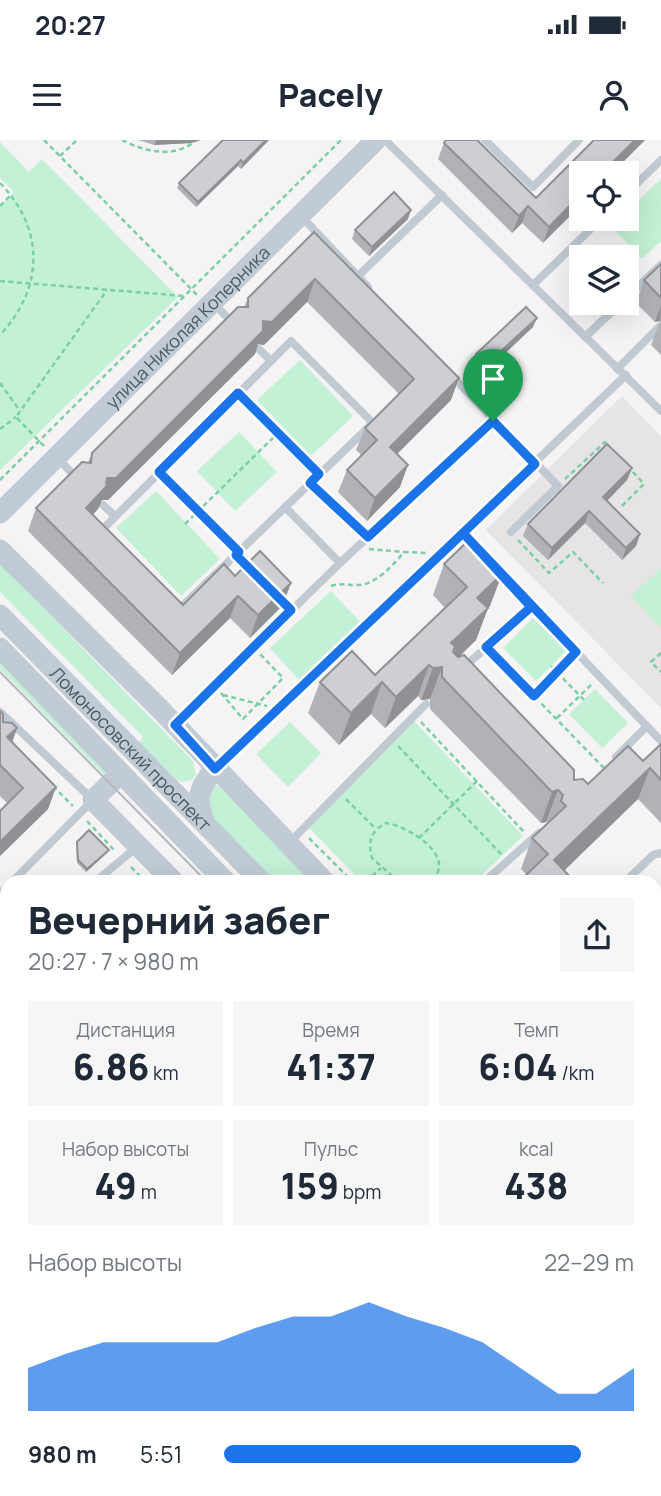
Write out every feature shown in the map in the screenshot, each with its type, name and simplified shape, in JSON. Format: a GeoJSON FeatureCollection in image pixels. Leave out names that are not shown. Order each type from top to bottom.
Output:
{"type":"FeatureCollection","features":[{"type":"Feature","properties":{"kind":"street","name":"улица Николая Коперника"},"geometry":{"type":"LineString","coordinates":[[0,513],[376,140]]}},
{"type":"Feature","properties":{"kind":"street"},"geometry":{"type":"LineString","coordinates":[[0,550],[175,725],[215,769],[295,837],[321,875]]}},
{"type":"Feature","properties":{"kind":"street","name":"Ломоносовский проспект"},"geometry":{"type":"LineString","coordinates":[[0,615],[255,875]]}},
{"type":"Feature","properties":{"kind":"street","name":"Ломоносовский проспект"},"geometry":{"type":"LineString","coordinates":[[0,648],[219,875]]}},
{"type":"Feature","properties":{"kind":"street"},"geometry":{"type":"LineString","coordinates":[[205,822],[198,805],[198,796],[203,783],[215,769]]}},
{"type":"Feature","properties":{"kind":"street"},"geometry":{"type":"LineString","coordinates":[[120,774],[93,800],[167,875]]}},
{"type":"Feature","properties":{"kind":"street"},"geometry":{"type":"LineString","coordinates":[[165,820],[162,811],[165,803],[174,799],[182,801]]}},
{"type":"Feature","properties":{"kind":"lane"},"geometry":{"type":"LineString","coordinates":[[385,140],[661,411]]}},
{"type":"Feature","properties":{"kind":"lane"},"geometry":{"type":"LineString","coordinates":[[485,140],[533,187],[579,140]]}},
{"type":"Feature","properties":{"kind":"lane"},"geometry":{"type":"LineString","coordinates":[[639,181],[661,160]]}},
{"type":"Feature","properties":{"kind":"lane"},"geometry":{"type":"LineString","coordinates":[[358,276],[442,195]]}},
{"type":"Feature","properties":{"kind":"lane"},"geometry":{"type":"LineString","coordinates":[[300,215],[374,293]]}},
{"type":"Feature","properties":{"kind":"lane"},"geometry":{"type":"LineString","coordinates":[[533,285],[589,231]]}},
{"type":"Feature","properties":{"kind":"lane"},"geometry":{"type":"LineString","coordinates":[[639,286],[661,265]]}},
{"type":"Feature","properties":{"kind":"lane"},"geometry":{"type":"LineString","coordinates":[[210,305],[235,325]]}},
{"type":"Feature","properties":{"kind":"lane"},"geometry":{"type":"LineString","coordinates":[[585,337],[608,315]]}},
{"type":"Feature","properties":{"kind":"lane"},"geometry":{"type":"LineString","coordinates":[[617,369],[659,327]]}},
{"type":"Feature","properties":{"kind":"lane"},"geometry":{"type":"LineString","coordinates":[[291,341],[373,423],[175,613],[97,535],[270,360],[291,341]]}},
{"type":"Feature","properties":{"kind":"lane"},"geometry":{"type":"LineString","coordinates":[[259,349],[270,360]]}},
{"type":"Feature","properties":{"kind":"lane"},"geometry":{"type":"LineString","coordinates":[[442,366],[558,486],[511,532]]}},
{"type":"Feature","properties":{"kind":"lane"},"geometry":{"type":"LineString","coordinates":[[215,769],[626,375]]}},
{"type":"Feature","properties":{"kind":"lane"},"geometry":{"type":"LineString","coordinates":[[175,725],[356,548],[493,421]]}},
{"type":"Feature","properties":{"kind":"lane"},"geometry":{"type":"LineString","coordinates":[[56,457],[79,480]]}},
{"type":"Feature","properties":{"kind":"lane"},"geometry":{"type":"LineString","coordinates":[[103,505],[115,516]]}},
{"type":"Feature","properties":{"kind":"lane"},"geometry":{"type":"LineString","coordinates":[[285,507],[341,563]]}},
{"type":"Feature","properties":{"kind":"lane"},"geometry":{"type":"LineString","coordinates":[[463,533],[661,741]]}},
{"type":"Feature","properties":{"kind":"lane"},"geometry":{"type":"LineString","coordinates":[[453,677],[531,607]]}},
{"type":"Feature","properties":{"kind":"lane"},"geometry":{"type":"LineString","coordinates":[[463,667],[470,675]]}},
{"type":"Feature","properties":{"kind":"lane"},"geometry":{"type":"LineString","coordinates":[[295,837],[338,790],[426,704]]}},
{"type":"Feature","properties":{"kind":"lane"},"geometry":{"type":"LineString","coordinates":[[0,712],[93,800],[19,875]]}},
{"type":"Feature","properties":{"kind":"lane"},"geometry":{"type":"LineString","coordinates":[[5,735],[14,726]]}},
{"type":"Feature","properties":{"kind":"lane"},"geometry":{"type":"LineString","coordinates":[[605,769],[646,727]]}},
{"type":"Feature","properties":{"kind":"lane"},"geometry":{"type":"LineString","coordinates":[[491,875],[545,828]]}},
{"type":"Feature","properties":{"kind":"lane"},"geometry":{"type":"LineString","coordinates":[[103,875],[138,846]]}},
{"type":"Feature","properties":{"kind":"lane"},"geometry":{"type":"LineString","coordinates":[[632,875],[653,855],[661,853]]}},
{"type":"Feature","properties":{"kind":"path"},"geometry":{"type":"LineString","coordinates":[[44,140],[210,305]]}},
{"type":"Feature","properties":{"kind":"path"},"geometry":{"type":"LineString","coordinates":[[60,156],[77,140]]}},
{"type":"Feature","properties":{"kind":"path"},"geometry":{"type":"LineString","coordinates":[[122,140],[140,147],[166,151],[186,149],[196,140]]}},
{"type":"Feature","properties":{"kind":"path"},"geometry":{"type":"LineString","coordinates":[[0,480],[341,140]]}},
{"type":"Feature","properties":{"kind":"path"},"geometry":{"type":"LineString","coordinates":[[0,183],[11,195],[31,228],[31,284],[16,318],[0,335]]}},
{"type":"Feature","properties":{"kind":"path"},"geometry":{"type":"LineString","coordinates":[[0,206],[11,195]]}},
{"type":"Feature","properties":{"kind":"path"},"geometry":{"type":"LineString","coordinates":[[0,281],[184,296]]}},
{"type":"Feature","properties":{"kind":"path"},"geometry":{"type":"LineString","coordinates":[[0,429],[16,417],[107,290]]}},
{"type":"Feature","properties":{"kind":"path"},"geometry":{"type":"LineString","coordinates":[[0,383],[20,411]]}},
{"type":"Feature","properties":{"kind":"path"},"geometry":{"type":"LineString","coordinates":[[238,393],[319,474]]}},
{"type":"Feature","properties":{"kind":"path"},"geometry":{"type":"LineString","coordinates":[[16,417],[56,457]]}},
{"type":"Feature","properties":{"kind":"path"},"geometry":{"type":"LineString","coordinates":[[185,524],[278,433]]}},
{"type":"Feature","properties":{"kind":"path"},"geometry":{"type":"LineString","coordinates":[[558,486],[605,443],[612,451]]}},
{"type":"Feature","properties":{"kind":"path"},"geometry":{"type":"LineString","coordinates":[[622,506],[644,484],[628,467]]}},
{"type":"Feature","properties":{"kind":"path"},"geometry":{"type":"LineString","coordinates":[[159,472],[239,552]]}},
{"type":"Feature","properties":{"kind":"path"},"geometry":{"type":"LineString","coordinates":[[310,483],[368,537]]}},
{"type":"Feature","properties":{"kind":"path"},"geometry":{"type":"LineString","coordinates":[[511,532],[549,573],[573,552],[603,583]]}},
{"type":"Feature","properties":{"kind":"path"},"geometry":{"type":"LineString","coordinates":[[356,548],[441,553]]}},
{"type":"Feature","properties":{"kind":"path"},"geometry":{"type":"LineString","coordinates":[[325,588],[340,583],[364,584],[390,569],[404,552]]}},
{"type":"Feature","properties":{"kind":"path"},"geometry":{"type":"LineString","coordinates":[[486,647],[605,769]]}},
{"type":"Feature","properties":{"kind":"path"},"geometry":{"type":"LineString","coordinates":[[534,696],[576,652]]}},
{"type":"Feature","properties":{"kind":"path"},"geometry":{"type":"LineString","coordinates":[[661,653],[651,662],[661,672]]}},
{"type":"Feature","properties":{"kind":"path"},"geometry":{"type":"LineString","coordinates":[[220,694],[243,719],[283,678],[260,654],[252,662]]}},
{"type":"Feature","properties":{"kind":"path"},"geometry":{"type":"LineString","coordinates":[[551,666],[584,700]]}},
{"type":"Feature","properties":{"kind":"path"},"geometry":{"type":"LineString","coordinates":[[556,719],[599,677]]}},
{"type":"Feature","properties":{"kind":"path"},"geometry":{"type":"LineString","coordinates":[[220,694],[228,686]]}},
{"type":"Feature","properties":{"kind":"path"},"geometry":{"type":"LineString","coordinates":[[220,694],[256,706],[280,707]]}},
{"type":"Feature","properties":{"kind":"path"},"geometry":{"type":"LineString","coordinates":[[414,715],[532,839]]}},
{"type":"Feature","properties":{"kind":"path"},"geometry":{"type":"LineString","coordinates":[[390,738],[507,860]]}},
{"type":"Feature","properties":{"kind":"path"},"geometry":{"type":"LineString","coordinates":[[419,838],[477,781]]}},
{"type":"Feature","properties":{"kind":"path"},"geometry":{"type":"LineString","coordinates":[[338,790],[376,829]]}},
{"type":"Feature","properties":{"kind":"path"},"geometry":{"type":"LineString","coordinates":[[391,875],[372,858],[369,848],[376,829],[386,823],[397,825],[419,838],[438,858],[435,875]]}},
{"type":"Feature","properties":{"kind":"path"},"geometry":{"type":"LineString","coordinates":[[295,837],[344,875]]}},
{"type":"Feature","properties":{"kind":"path"},"geometry":{"type":"LineString","coordinates":[[374,875],[382,868]]}},
{"type":"Feature","properties":{"kind":"shaded area"},"geometry":{"type":"Polygon","coordinates":[[[622,396],[661,436],[661,708],[486,530],[622,396]]]}},
{"type":"Feature","properties":{"kind":"green space"},"geometry":{"type":"Polygon","coordinates":[[[0,142],[29,172],[42,159],[178,297],[0,470],[0,206],[14,192],[0,178],[0,142]]]}},
{"type":"Feature","properties":{"kind":"green space"},"geometry":{"type":"Polygon","coordinates":[[[661,179],[661,241],[642,259],[639,256],[639,245],[629,245],[616,231],[639,231],[639,200],[661,179]]]}},
{"type":"Feature","properties":{"kind":"green space"},"geometry":{"type":"Polygon","coordinates":[[[300,360],[353,416],[311,456],[257,400],[300,360]]]}},
{"type":"Feature","properties":{"kind":"green space"},"geometry":{"type":"Polygon","coordinates":[[[239,432],[277,472],[235,511],[197,471],[239,432]]]}},
{"type":"Feature","properties":{"kind":"green space"},"geometry":{"type":"Polygon","coordinates":[[[156,491],[220,559],[181,596],[116,528],[156,491]]]}},
{"type":"Feature","properties":{"kind":"green space"},"geometry":{"type":"Polygon","coordinates":[[[0,564],[193,761],[196,774],[193,779],[182,782],[176,779],[139,742],[143,737],[0,592],[0,564]]]}},
{"type":"Feature","properties":{"kind":"green space"},"geometry":{"type":"Polygon","coordinates":[[[661,568],[661,628],[631,596],[661,568]]]}},
{"type":"Feature","properties":{"kind":"green space"},"geometry":{"type":"Polygon","coordinates":[[[331,591],[361,623],[299,680],[270,648],[331,591]]]}},
{"type":"Feature","properties":{"kind":"green space"},"geometry":{"type":"Polygon","coordinates":[[[533,618],[566,651],[536,681],[503,648],[533,618]]]}},
{"type":"Feature","properties":{"kind":"green space"},"geometry":{"type":"Polygon","coordinates":[[[0,658],[114,776],[109,780],[0,669],[0,658]]]}},
{"type":"Feature","properties":{"kind":"green space"},"geometry":{"type":"Polygon","coordinates":[[[595,689],[628,723],[602,748],[569,714],[595,689]]]}},
{"type":"Feature","properties":{"kind":"green space"},"geometry":{"type":"Polygon","coordinates":[[[414,721],[523,836],[481,875],[355,875],[309,828],[414,721]]]}},
{"type":"Feature","properties":{"kind":"green space"},"geometry":{"type":"Polygon","coordinates":[[[290,722],[321,753],[288,787],[256,754],[290,722]]]}},
{"type":"Feature","properties":{"kind":"green space"},"geometry":{"type":"Polygon","coordinates":[[[214,786],[219,786],[309,875],[269,875],[204,808],[214,786]]]}},
{"type":"Feature","properties":{"kind":"building"},"geometry":{"type":"Polygon","coordinates":[[[223,140],[266,140],[198,202],[179,183],[223,140]]]}},
{"type":"Feature","properties":{"kind":"building"},"geometry":{"type":"Polygon","coordinates":[[[446,140],[477,140],[536,198],[569,165],[569,206],[549,227],[528,206],[519,216],[444,143],[446,140]]]}},
{"type":"Feature","properties":{"kind":"building"},"geometry":{"type":"Polygon","coordinates":[[[594,140],[635,140],[614,161],[573,161],[594,140]]]}},
{"type":"Feature","properties":{"kind":"building"},"geometry":{"type":"Polygon","coordinates":[[[394,192],[411,210],[372,247],[355,230],[394,192]]]}},
{"type":"Feature","properties":{"kind":"building"},"geometry":{"type":"Polygon","coordinates":[[[314,232],[459,378],[390,447],[408,465],[375,498],[347,470],[377,440],[365,428],[414,379],[315,279],[272,322],[263,321],[263,331],[116,478],[107,478],[106,487],[86,508],[183,605],[224,564],[235,576],[260,551],[291,583],[258,615],[238,596],[180,653],[36,508],[82,462],[91,463],[92,453],[238,307],[248,307],[248,298],[314,232]]]}},
{"type":"Feature","properties":{"kind":"building"},"geometry":{"type":"Polygon","coordinates":[[[661,264],[661,298],[644,280],[661,264]]]}},
{"type":"Feature","properties":{"kind":"building"},"geometry":{"type":"Polygon","coordinates":[[[526,307],[537,318],[486,365],[476,354],[526,307]]]}},
{"type":"Feature","properties":{"kind":"building"},"geometry":{"type":"Polygon","coordinates":[[[607,444],[632,468],[603,497],[640,534],[626,548],[589,511],[552,548],[528,524],[607,444]]]}},
{"type":"Feature","properties":{"kind":"building"},"geometry":{"type":"Polygon","coordinates":[[[469,540],[502,574],[477,598],[488,608],[451,643],[455,646],[453,652],[458,657],[464,655],[574,770],[574,780],[583,779],[588,784],[628,746],[643,761],[661,744],[661,780],[650,768],[554,860],[568,875],[526,875],[548,854],[532,838],[566,806],[561,801],[563,795],[558,790],[552,792],[442,677],[442,667],[433,668],[429,665],[396,697],[382,682],[351,713],[320,682],[352,651],[375,675],[467,587],[444,564],[469,540]]]}},
{"type":"Feature","properties":{"kind":"building"},"geometry":{"type":"Polygon","coordinates":[[[0,711],[3,714],[3,722],[12,723],[17,728],[7,737],[56,787],[0,842],[0,811],[23,788],[0,765],[0,711]]]}},
{"type":"Feature","properties":{"kind":"building"},"geometry":{"type":"Polygon","coordinates":[[[89,830],[109,850],[87,869],[78,860],[77,842],[89,830]]]}},
{"type":"Feature","properties":{"kind":"tram line"},"geometry":{"type":"LineString","coordinates":[[0,672],[200,875]]}},
{"type":"Feature","properties":{"kind":"route"},"geometry":{"type":"LineString","coordinates":[[493,421],[368,537],[310,483],[319,474],[238,393],[159,472],[239,552],[236,555],[291,610],[175,725],[215,769],[463,533],[576,652],[534,696],[486,647],[531,607],[463,533],[535,464],[493,421]]}}]}
